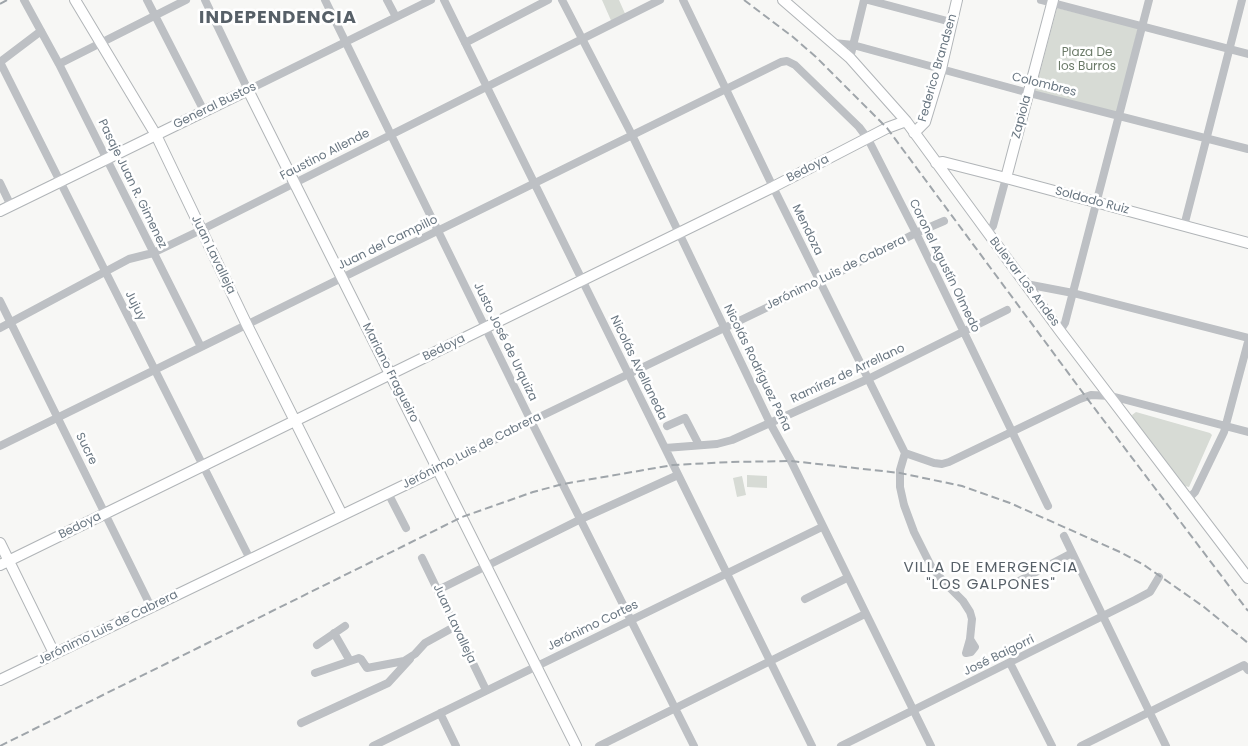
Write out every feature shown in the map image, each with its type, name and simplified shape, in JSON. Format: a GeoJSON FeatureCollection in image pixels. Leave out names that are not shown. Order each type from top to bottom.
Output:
{"type":"FeatureCollection","features":[{"type":"Feature","properties":{"kind":"main road","name":"Juan Lavalleja"},"geometry":{"type":"LineString","coordinates":[[75,0],[156,135],[247,325],[342,515]]}},
{"type":"Feature","properties":{"kind":"main road","name":"Bulevar Los Andes"},"geometry":{"type":"LineString","coordinates":[[783,0],[850,58],[906,121],[1060,331],[1248,578]]}},
{"type":"Feature","properties":{"kind":"main road","name":"Federico Brandsen"},"geometry":{"type":"LineString","coordinates":[[914,133],[925,122],[957,0]]}},
{"type":"Feature","properties":{"kind":"main road","name":"Zapiola"},"geometry":{"type":"LineString","coordinates":[[1006,178],[1052,1]]}},
{"type":"Feature","properties":{"kind":"main road","name":"General Bustos"},"geometry":{"type":"LineString","coordinates":[[0,211],[248,90]]}},
{"type":"Feature","properties":{"kind":"main road","name":"Mariano Fragueiro"},"geometry":{"type":"LineString","coordinates":[[248,90],[576,746]]}},
{"type":"Feature","properties":{"kind":"main road","name":"Bedoya"},"geometry":{"type":"LineString","coordinates":[[887,128],[899,113]]}},
{"type":"Feature","properties":{"kind":"main road","name":"Bedoya"},"geometry":{"type":"LineString","coordinates":[[5,563],[773,187],[887,128],[906,121]]}},
{"type":"Feature","properties":{"kind":"main road","name":"Soldado Ruiz"},"geometry":{"type":"LineString","coordinates":[[936,162],[943,162],[1006,178],[1248,243]]}},
{"type":"Feature","properties":{"kind":"main road","name":"Jerónimo Luis de Cabrera"},"geometry":{"type":"LineString","coordinates":[[0,679],[438,469]]}},
{"type":"Feature","properties":{"kind":"main road"},"geometry":{"type":"LineString","coordinates":[[0,543],[5,563],[54,654]]}},
{"type":"Feature","properties":{"kind":"street","name":"Pasaje Juan R. Gimenez"},"geometry":{"type":"LineString","coordinates":[[24,0],[59,64],[201,347]]}},
{"type":"Feature","properties":{"kind":"street"},"geometry":{"type":"LineString","coordinates":[[147,0],[204,111]]}},
{"type":"Feature","properties":{"kind":"street"},"geometry":{"type":"LineString","coordinates":[[59,64],[186,0]]}},
{"type":"Feature","properties":{"kind":"street","name":"Mariano Fragueiro"},"geometry":{"type":"LineString","coordinates":[[205,0],[248,90]]}},
{"type":"Feature","properties":{"kind":"street","name":"Justo José de Urquiza"},"geometry":{"type":"LineString","coordinates":[[325,0],[531,421],[694,746]]}},
{"type":"Feature","properties":{"kind":"street"},"geometry":{"type":"LineString","coordinates":[[387,0],[396,17]]}},
{"type":"Feature","properties":{"kind":"street","name":"General Bustos"},"geometry":{"type":"LineString","coordinates":[[248,90],[431,0]]}},
{"type":"Feature","properties":{"kind":"street","name":"Nicolás Avellaneda"},"geometry":{"type":"LineString","coordinates":[[444,0],[812,746]]}},
{"type":"Feature","properties":{"kind":"street"},"geometry":{"type":"LineString","coordinates":[[464,43],[548,0]]}},
{"type":"Feature","properties":{"kind":"street","name":"Nicolás Rodríguez Peña"},"geometry":{"type":"LineString","coordinates":[[562,0],[632,135],[770,423],[931,746]]}},
{"type":"Feature","properties":{"kind":"street","name":"Faustino Allende"},"geometry":{"type":"LineString","coordinates":[[0,328],[129,259],[153,253],[201,230],[660,0]]}},
{"type":"Feature","properties":{"kind":"street","name":"Mendoza"},"geometry":{"type":"LineString","coordinates":[[679,0],[686,9]]}},
{"type":"Feature","properties":{"kind":"street","name":"Mendoza"},"geometry":{"type":"LineString","coordinates":[[683,0],[905,454]]}},
{"type":"Feature","properties":{"kind":"street"},"geometry":{"type":"LineString","coordinates":[[850,58],[852,45],[866,0],[951,22]]}},
{"type":"Feature","properties":{"kind":"street"},"geometry":{"type":"LineString","coordinates":[[1041,0],[1052,1],[1248,54]]}},
{"type":"Feature","properties":{"kind":"street"},"geometry":{"type":"LineString","coordinates":[[1060,331],[1065,323],[1149,0]]}},
{"type":"Feature","properties":{"kind":"street"},"geometry":{"type":"LineString","coordinates":[[1184,226],[1242,0]]}},
{"type":"Feature","properties":{"kind":"street"},"geometry":{"type":"LineString","coordinates":[[0,62],[42,32]]}},
{"type":"Feature","properties":{"kind":"street","name":"Colombres"},"geometry":{"type":"LineString","coordinates":[[834,43],[852,45],[1248,149]]}},
{"type":"Feature","properties":{"kind":"street","name":"Juan del Campillo"},"geometry":{"type":"LineString","coordinates":[[0,446],[781,62],[787,61]]}},
{"type":"Feature","properties":{"kind":"street","name":"Coronel Agustín Olmedo"},"geometry":{"type":"LineString","coordinates":[[787,61],[795,65],[859,127],[868,139],[916,233],[1048,506]]}},
{"type":"Feature","properties":{"kind":"street","name":"Jujuy"},"geometry":{"type":"LineString","coordinates":[[0,62],[250,559]]}},
{"type":"Feature","properties":{"kind":"street","name":"Zapiola"},"geometry":{"type":"LineString","coordinates":[[988,232],[993,226],[1006,178]]}},
{"type":"Feature","properties":{"kind":"street"},"geometry":{"type":"LineString","coordinates":[[0,183],[11,206]]}},
{"type":"Feature","properties":{"kind":"street","name":"Jerónimo Luis de Cabrera"},"geometry":{"type":"LineString","coordinates":[[438,469],[531,421],[944,220]]}},
{"type":"Feature","properties":{"kind":"street"},"geometry":{"type":"LineString","coordinates":[[1026,284],[1073,293],[1248,340],[1226,426],[1195,492],[1188,499]]}},
{"type":"Feature","properties":{"kind":"street","name":"Sucre"},"geometry":{"type":"LineString","coordinates":[[0,301],[151,607]]}},
{"type":"Feature","properties":{"kind":"street","name":"Ramírez de Arrellano"},"geometry":{"type":"LineString","coordinates":[[665,448],[724,443],[868,379],[1007,310]]}},
{"type":"Feature","properties":{"kind":"street"},"geometry":{"type":"LineString","coordinates":[[970,640],[972,619],[970,612],[963,601],[943,582],[931,566],[914,532],[904,505],[900,488],[900,470],[905,454],[942,464],[1091,395],[1111,396],[1248,432]]}},
{"type":"Feature","properties":{"kind":"street"},"geometry":{"type":"LineString","coordinates":[[667,426],[685,418],[699,445]]}},
{"type":"Feature","properties":{"kind":"street"},"geometry":{"type":"LineString","coordinates":[[438,590],[581,519],[678,475]]}},
{"type":"Feature","properties":{"kind":"street"},"geometry":{"type":"LineString","coordinates":[[388,493],[406,528]]}},
{"type":"Feature","properties":{"kind":"street","name":"Jerónimo Cortes"},"geometry":{"type":"LineString","coordinates":[[373,746],[822,527]]}},
{"type":"Feature","properties":{"kind":"street"},"geometry":{"type":"LineString","coordinates":[[1064,536],[1166,746]]}},
{"type":"Feature","properties":{"kind":"street"},"geometry":{"type":"LineString","coordinates":[[1019,581],[1072,553]]}},
{"type":"Feature","properties":{"kind":"street","name":"Juan Lavalleja"},"geometry":{"type":"LineString","coordinates":[[422,558],[486,690]]}},
{"type":"Feature","properties":{"kind":"street","name":"José Baigorri"},"geometry":{"type":"LineString","coordinates":[[841,746],[1150,592],[1159,577]]}},
{"type":"Feature","properties":{"kind":"street"},"geometry":{"type":"LineString","coordinates":[[805,599],[848,578]]}},
{"type":"Feature","properties":{"kind":"street"},"geometry":{"type":"LineString","coordinates":[[598,746],[865,614]]}},
{"type":"Feature","properties":{"kind":"street"},"geometry":{"type":"LineString","coordinates":[[316,645],[345,626]]}},
{"type":"Feature","properties":{"kind":"street"},"geometry":{"type":"LineString","coordinates":[[301,722],[388,683],[425,643],[454,627]]}},
{"type":"Feature","properties":{"kind":"street"},"geometry":{"type":"LineString","coordinates":[[334,633],[350,661]]}},
{"type":"Feature","properties":{"kind":"street"},"geometry":{"type":"LineString","coordinates":[[316,673],[358,658],[361,659],[367,668],[411,658]]}},
{"type":"Feature","properties":{"kind":"street"},"geometry":{"type":"LineString","coordinates":[[1010,662],[1052,746]]}},
{"type":"Feature","properties":{"kind":"street"},"geometry":{"type":"LineString","coordinates":[[1081,746],[1149,711],[1246,668]]}},
{"type":"Feature","properties":{"kind":"street"},"geometry":{"type":"LineString","coordinates":[[440,714],[456,746]]}},
{"type":"Feature","properties":{"kind":"green space"},"geometry":{"type":"Polygon","coordinates":[[[602,0],[619,0],[627,18],[613,25],[602,0]]]}},
{"type":"Feature","properties":{"kind":"green space","name":"Plaza De los Burros"},"geometry":{"type":"Polygon","coordinates":[[[1057,8],[1138,28],[1117,113],[1035,91],[1057,8]]]}},
{"type":"Feature","properties":{"kind":"green space"},"geometry":{"type":"Polygon","coordinates":[[[1136,412],[1212,435],[1189,487],[1185,486],[1133,418],[1132,415],[1136,412]]]}},
{"type":"Feature","properties":{"kind":"green space"},"geometry":{"type":"Polygon","coordinates":[[[747,475],[767,476],[767,488],[747,487],[747,475]]]}},
{"type":"Feature","properties":{"kind":"green space"},"geometry":{"type":"Polygon","coordinates":[[[742,476],[746,495],[737,497],[733,478],[742,476]]]}},
{"type":"Feature","properties":{"kind":"railway"},"geometry":{"type":"LineString","coordinates":[[0,4],[7,0]]}},
{"type":"Feature","properties":{"kind":"railway"},"geometry":{"type":"LineString","coordinates":[[744,0],[816,57],[887,128],[1086,397],[1248,611]]}},
{"type":"Feature","properties":{"kind":"railway"},"geometry":{"type":"LineString","coordinates":[[0,746],[462,517],[533,492],[563,484],[673,465],[791,461],[900,473],[962,486],[1010,503],[1120,552],[1144,565],[1204,607],[1248,643]]}},
{"type":"Feature","properties":{"kind":"district","name":"INDEPENDENCIA"},"geometry":{"type":"Point","coordinates":[278,18]}},
{"type":"Feature","properties":{"kind":"district","name":"VILLA DE EMERGENCIA \"LOS GALPONES\""},"geometry":{"type":"Point","coordinates":[991,576]}}]}
